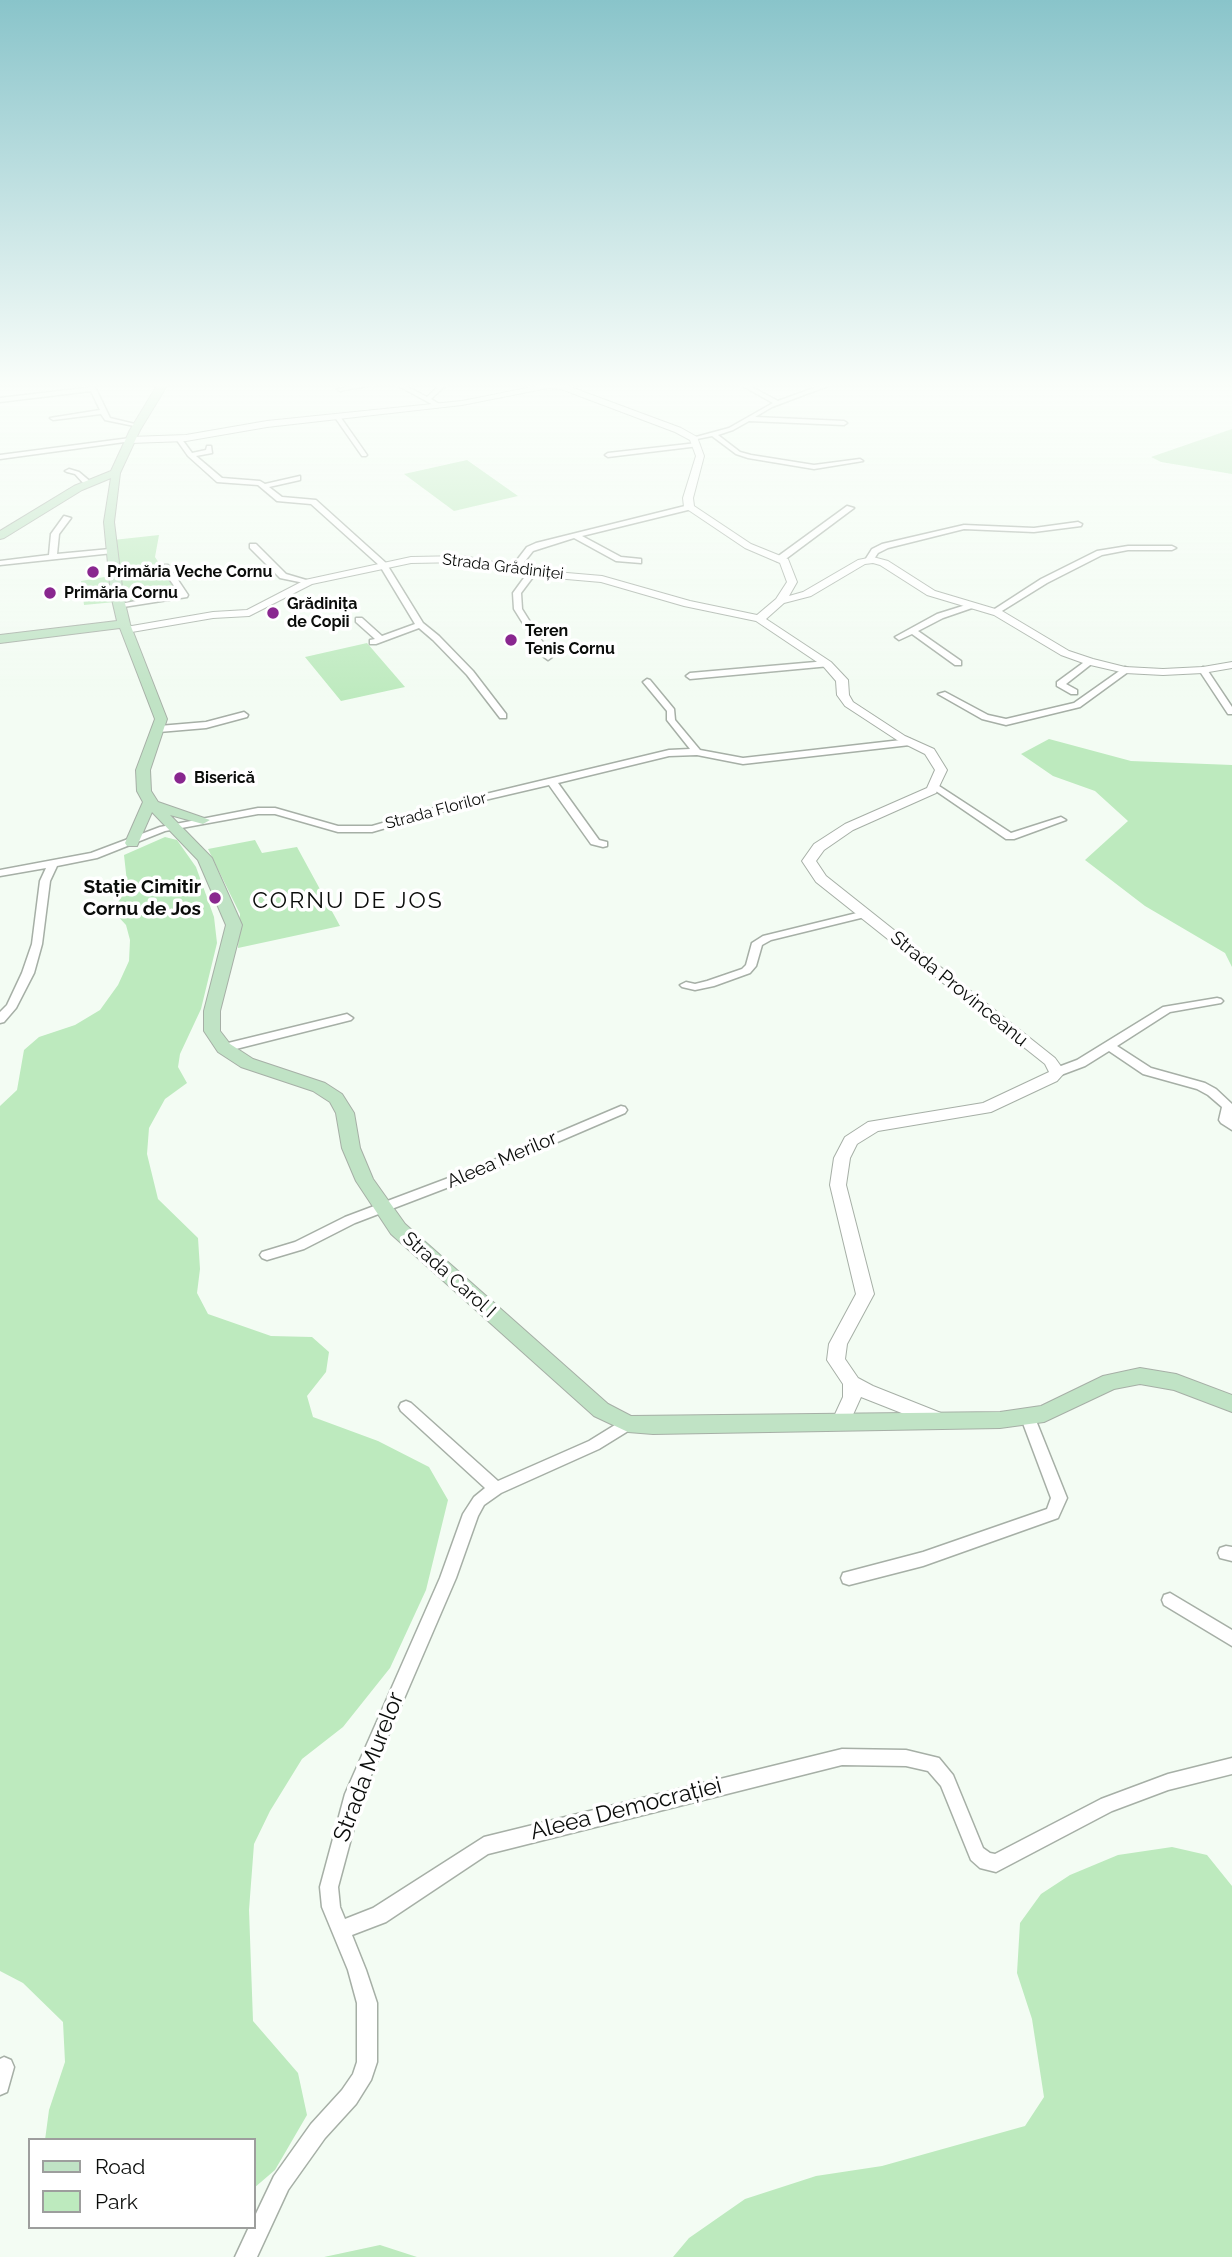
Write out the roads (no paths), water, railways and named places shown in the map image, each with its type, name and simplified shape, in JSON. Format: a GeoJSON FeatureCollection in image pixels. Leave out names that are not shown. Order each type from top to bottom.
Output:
{"type":"FeatureCollection","features":[{"type":"Feature","properties":{"kind":"main road"},"geometry":{"type":"LineString","coordinates":[[2,532],[77,489]]}},
{"type":"Feature","properties":{"kind":"main road"},"geometry":{"type":"LineString","coordinates":[[112,489],[110,551],[120,606],[125,627],[158,708],[159,729],[142,775],[144,791],[150,803],[205,858],[232,916],[233,934],[211,1021],[212,1031],[224,1048]]}},
{"type":"Feature","properties":{"kind":"main road"},"geometry":{"type":"LineString","coordinates":[[0,639],[125,627]]}},
{"type":"Feature","properties":{"kind":"main road"},"geometry":{"type":"LineString","coordinates":[[150,803],[203,820]]}},
{"type":"Feature","properties":{"kind":"main road"},"geometry":{"type":"LineString","coordinates":[[132,843],[150,803]]}},
{"type":"Feature","properties":{"kind":"main road","name":"Strada Carol I"},"geometry":{"type":"LineString","coordinates":[[224,1048],[247,1063],[319,1087],[336,1098],[345,1113],[357,1164],[383,1209],[414,1246],[601,1410],[628,1424],[653,1426],[1028,1418],[1059,1407],[1110,1382],[1140,1376],[1177,1382],[1232,1404]]}},
{"type":"Feature","properties":{"kind":"street"},"geometry":{"type":"LineString","coordinates":[[269,489],[280,499],[313,502],[383,565],[419,625],[436,638],[470,673],[503,716]]}},
{"type":"Feature","properties":{"kind":"street"},"geometry":{"type":"LineString","coordinates":[[689,507],[690,489]]}},
{"type":"Feature","properties":{"kind":"street"},"geometry":{"type":"LineString","coordinates":[[514,569],[530,549],[689,507],[748,546],[780,559],[787,565],[792,582],[780,601],[759,619],[827,664],[842,680],[843,695],[849,704],[910,742],[924,747],[937,760],[940,777],[936,787],[1010,837],[1061,820]]}},
{"type":"Feature","properties":{"kind":"street"},"geometry":{"type":"LineString","coordinates":[[780,559],[850,508]]}},
{"type":"Feature","properties":{"kind":"street"},"geometry":{"type":"LineString","coordinates":[[53,557],[55,534],[67,518]]}},
{"type":"Feature","properties":{"kind":"street"},"geometry":{"type":"LineString","coordinates":[[780,601],[807,594],[869,560],[875,551],[885,546],[964,527],[1034,530],[1078,524]]}},
{"type":"Feature","properties":{"kind":"street"},"geometry":{"type":"LineString","coordinates":[[575,536],[619,559],[638,561]]}},
{"type":"Feature","properties":{"kind":"street"},"geometry":{"type":"LineString","coordinates":[[253,546],[283,576],[309,582]]}},
{"type":"Feature","properties":{"kind":"street"},"geometry":{"type":"LineString","coordinates":[[994,612],[1044,581],[1100,553],[1128,548],[1172,548]]}},
{"type":"Feature","properties":{"kind":"street"},"geometry":{"type":"LineString","coordinates":[[0,563],[110,551]]}},
{"type":"Feature","properties":{"kind":"street","name":"Strada Grădiniței"},"geometry":{"type":"LineString","coordinates":[[125,627],[249,613],[309,582],[383,565],[451,559],[532,573],[617,581],[688,604],[759,619]]}},
{"type":"Feature","properties":{"kind":"street"},"geometry":{"type":"LineString","coordinates":[[869,560],[884,563],[931,593],[994,612],[1065,653],[1090,663],[1125,670],[1203,670],[1232,665]]}},
{"type":"Feature","properties":{"kind":"street"},"geometry":{"type":"LineString","coordinates":[[120,606],[184,595],[165,566]]}},
{"type":"Feature","properties":{"kind":"street"},"geometry":{"type":"LineString","coordinates":[[532,573],[517,593],[518,609],[548,657]]}},
{"type":"Feature","properties":{"kind":"street"},"geometry":{"type":"LineString","coordinates":[[900,637],[940,616],[969,606]]}},
{"type":"Feature","properties":{"kind":"street"},"geometry":{"type":"LineString","coordinates":[[359,621],[376,641],[419,625]]}},
{"type":"Feature","properties":{"kind":"street"},"geometry":{"type":"LineString","coordinates":[[913,631],[958,663]]}},
{"type":"Feature","properties":{"kind":"street"},"geometry":{"type":"LineString","coordinates":[[1073,692],[1060,684],[1090,663]]}},
{"type":"Feature","properties":{"kind":"street"},"geometry":{"type":"LineString","coordinates":[[690,676],[827,664]]}},
{"type":"Feature","properties":{"kind":"street"},"geometry":{"type":"LineString","coordinates":[[942,694],[985,717],[1006,722],[1077,705],[1125,670]]}},
{"type":"Feature","properties":{"kind":"street"},"geometry":{"type":"LineString","coordinates":[[1203,670],[1231,712]]}},
{"type":"Feature","properties":{"kind":"street"},"geometry":{"type":"LineString","coordinates":[[647,682],[671,711],[670,720],[697,752]]}},
{"type":"Feature","properties":{"kind":"street"},"geometry":{"type":"LineString","coordinates":[[159,729],[206,725],[244,715]]}},
{"type":"Feature","properties":{"kind":"street","name":"Strada Florilor"},"geometry":{"type":"LineString","coordinates":[[0,873],[103,854],[174,826],[266,810],[331,828],[372,829],[469,802],[669,754],[697,752],[743,761],[910,742]]}},
{"type":"Feature","properties":{"kind":"street"},"geometry":{"type":"LineString","coordinates":[[553,783],[595,842],[603,844]]}},
{"type":"Feature","properties":{"kind":"street","name":"Strada Provinceanu"},"geometry":{"type":"LineString","coordinates":[[936,787],[924,795],[849,827],[811,854],[809,861],[815,873],[1050,1061],[1057,1072]]}},
{"type":"Feature","properties":{"kind":"street"},"geometry":{"type":"LineString","coordinates":[[0,1018],[12,1006],[28,973],[37,944],[45,881],[52,863]]}},
{"type":"Feature","properties":{"kind":"street"},"geometry":{"type":"LineString","coordinates":[[686,985],[710,984],[746,971],[751,966],[757,943],[767,938],[866,914]]}},
{"type":"Feature","properties":{"kind":"street"},"geometry":{"type":"LineString","coordinates":[[941,1421],[880,1398],[852,1383],[839,1367],[836,1352],[865,1294],[838,1185],[842,1158],[851,1141],[860,1133],[889,1121],[986,1108],[1074,1066],[1167,1009],[1217,1001]]}},
{"type":"Feature","properties":{"kind":"street"},"geometry":{"type":"LineString","coordinates":[[224,1048],[347,1018]]}},
{"type":"Feature","properties":{"kind":"street"},"geometry":{"type":"LineString","coordinates":[[1108,1045],[1147,1070],[1202,1086],[1225,1102],[1228,1107],[1225,1120],[1232,1126]]}},
{"type":"Feature","properties":{"kind":"street","name":"Aleea Merilor"},"geometry":{"type":"LineString","coordinates":[[267,1255],[299,1246],[332,1228],[621,1110]]}},
{"type":"Feature","properties":{"kind":"street"},"geometry":{"type":"LineString","coordinates":[[840,1423],[852,1398],[852,1383]]}},
{"type":"Feature","properties":{"kind":"street"},"geometry":{"type":"LineString","coordinates":[[406,1406],[496,1489]]}},
{"type":"Feature","properties":{"kind":"street"},"geometry":{"type":"LineString","coordinates":[[849,1578],[923,1559],[1054,1513],[1059,1498],[1028,1418]]}},
{"type":"Feature","properties":{"kind":"street","name":"Strada Murelor"},"geometry":{"type":"LineString","coordinates":[[246,2257],[281,2183],[318,2132],[349,2097],[361,2080],[367,2062],[367,2003],[358,1970],[331,1908],[329,1887],[354,1794],[448,1578],[471,1514],[479,1501],[496,1489],[594,1445],[628,1424]]}},
{"type":"Feature","properties":{"kind":"street"},"geometry":{"type":"LineString","coordinates":[[1170,1600],[1232,1639]]}},
{"type":"Feature","properties":{"kind":"street","name":"Aleea Democrației"},"geometry":{"type":"LineString","coordinates":[[340,1931],[366,1922],[484,1846],[515,1836],[842,1757],[906,1758],[933,1764],[947,1781],[977,1854],[986,1862],[996,1863],[1107,1805],[1168,1782],[1232,1766]]}},
{"type":"Feature","properties":{"kind":"place","name":"Primăria Veche Cornu"},"geometry":{"type":"Point","coordinates":[93,572]}},
{"type":"Feature","properties":{"kind":"place","name":"Primăria Cornu"},"geometry":{"type":"Point","coordinates":[50,593]}},
{"type":"Feature","properties":{"kind":"place","name":"Grădinița de Copii"},"geometry":{"type":"Point","coordinates":[273,613]}},
{"type":"Feature","properties":{"kind":"place","name":"Teren Tenis Cornu"},"geometry":{"type":"Point","coordinates":[511,640]}},
{"type":"Feature","properties":{"kind":"place","name":"Biserică"},"geometry":{"type":"Point","coordinates":[180,778]}},
{"type":"Feature","properties":{"kind":"place","name":"Stație Cimitir Cornu de Jos"},"geometry":{"type":"Point","coordinates":[215,898]}},
{"type":"Feature","properties":{"kind":"district","name":"CORNU DE JOS"},"geometry":{"type":"Point","coordinates":[348,901]}}]}
